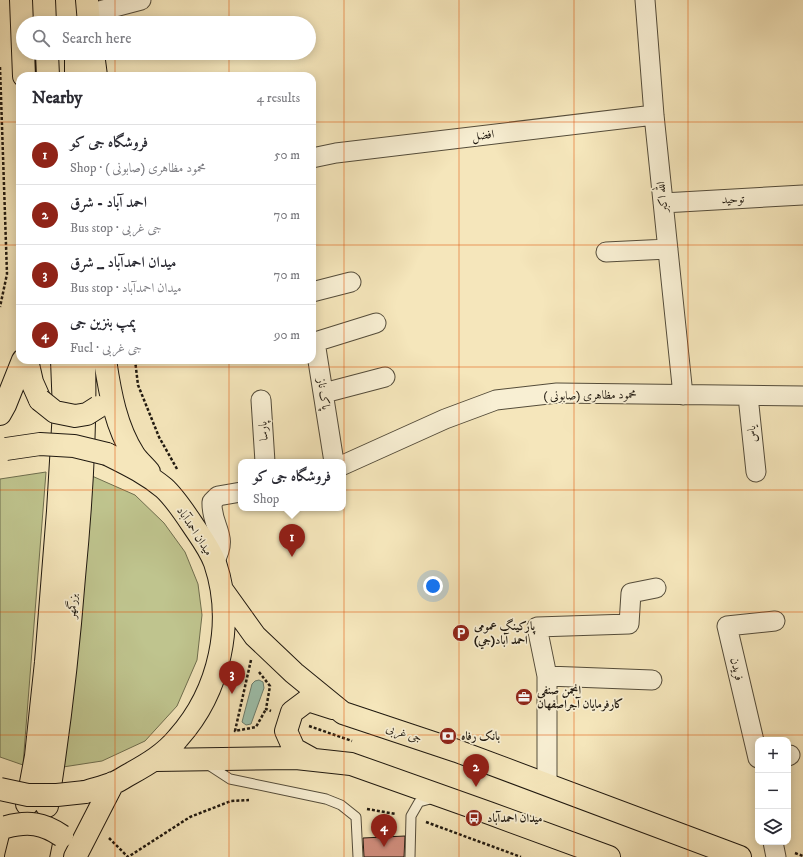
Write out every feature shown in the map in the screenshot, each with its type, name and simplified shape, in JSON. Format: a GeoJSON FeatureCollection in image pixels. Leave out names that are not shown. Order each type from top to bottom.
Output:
{"type":"FeatureCollection","features":[{"type":"Feature","properties":{"kind":"main road"},"geometry":{"type":"LineString","coordinates":[[21,0],[22,16]]}},
{"type":"Feature","properties":{"kind":"main road"},"geometry":{"type":"LineString","coordinates":[[44,0],[45,16]]}},
{"type":"Feature","properties":{"kind":"main road"},"geometry":{"type":"LineString","coordinates":[[23,60],[24,72]]}},
{"type":"Feature","properties":{"kind":"main road"},"geometry":{"type":"LineString","coordinates":[[47,60],[48,72]]}},
{"type":"Feature","properties":{"kind":"main road"},"geometry":{"type":"LineString","coordinates":[[76,60],[76,72]]}},
{"type":"Feature","properties":{"kind":"main road"},"geometry":{"type":"LineString","coordinates":[[94,60],[95,72]]}},
{"type":"Feature","properties":{"kind":"main road"},"geometry":{"type":"LineString","coordinates":[[0,414],[21,364]]}},
{"type":"Feature","properties":{"kind":"main road"},"geometry":{"type":"LineString","coordinates":[[28,364],[32,382],[40,400],[55,412],[75,416],[87,414],[108,382]]}},
{"type":"Feature","properties":{"kind":"main road","name":"بزرگمهر"},"geometry":{"type":"LineString","coordinates":[[62,364],[64,411],[46,662],[36,756],[37,805],[66,668],[92,406],[85,364]]}},
{"type":"Feature","properties":{"kind":"main road"},"geometry":{"type":"LineString","coordinates":[[106,364],[108,382],[115,410],[124,437],[135,456],[165,489]]}},
{"type":"Feature","properties":{"kind":"main road","name":"میدان احمدآباد"},"geometry":{"type":"LineString","coordinates":[[0,789],[28,795],[57,796],[85,792],[113,784],[154,760],[182,733],[198,713],[212,684],[221,654],[224,622],[222,590],[214,562],[201,537],[165,489],[138,468],[106,454],[74,446],[40,444],[3,450]]}},
{"type":"Feature","properties":{"kind":"main road","name":"جی غربی"},"geometry":{"type":"LineString","coordinates":[[222,590],[255,636],[294,674],[343,713],[457,751],[740,857]]}},
{"type":"Feature","properties":{"kind":"main road"},"geometry":{"type":"LineString","coordinates":[[312,759],[294,749],[286,731],[292,712],[308,700],[325,705],[343,713]]}},
{"type":"Feature","properties":{"kind":"main road"},"geometry":{"type":"LineString","coordinates":[[154,760],[296,758],[351,764],[609,857]]}},
{"type":"Feature","properties":{"kind":"main road"},"geometry":{"type":"LineString","coordinates":[[75,857],[113,784]]}},
{"type":"Feature","properties":{"kind":"main road"},"geometry":{"type":"LineString","coordinates":[[16,857],[27,829]]}},
{"type":"Feature","properties":{"kind":"main road"},"geometry":{"type":"LineString","coordinates":[[27,829],[38,857]]}},
{"type":"Feature","properties":{"kind":"main road"},"geometry":{"type":"LineString","coordinates":[[27,829],[72,857]]}},
{"type":"Feature","properties":{"kind":"street"},"geometry":{"type":"LineString","coordinates":[[84,12],[141,0]]}},
{"type":"Feature","properties":{"kind":"street","name":"الله اکبر"},"geometry":{"type":"LineString","coordinates":[[644,0],[654,115],[683,395]]}},
{"type":"Feature","properties":{"kind":"street","name":"افضل"},"geometry":{"type":"LineString","coordinates":[[316,157],[336,153],[654,115]]}},
{"type":"Feature","properties":{"kind":"street","name":"توحید"},"geometry":{"type":"LineString","coordinates":[[663,203],[803,195]]}},
{"type":"Feature","properties":{"kind":"street"},"geometry":{"type":"LineString","coordinates":[[606,252],[668,250]]}},
{"type":"Feature","properties":{"kind":"street"},"geometry":{"type":"LineString","coordinates":[[316,291],[351,282]]}},
{"type":"Feature","properties":{"kind":"street","name":"پاک ناز"},"geometry":{"type":"LineString","coordinates":[[334,459],[316,342],[376,323]]}},
{"type":"Feature","properties":{"kind":"street"},"geometry":{"type":"LineString","coordinates":[[324,393],[385,377]]}},
{"type":"Feature","properties":{"kind":"street","name":"محمود مظاهری (صابونی )"},"geometry":{"type":"LineString","coordinates":[[346,464],[445,419],[496,400],[557,393],[803,396]]}},
{"type":"Feature","properties":{"kind":"street","name":"یاس"},"geometry":{"type":"LineString","coordinates":[[748,396],[756,472]]}},
{"type":"Feature","properties":{"kind":"street","name":"پارسا"},"geometry":{"type":"LineString","coordinates":[[261,400],[265,459]]}},
{"type":"Feature","properties":{"kind":"street"},"geometry":{"type":"LineString","coordinates":[[214,562],[220,552],[221,542],[219,532],[211,512],[212,502],[218,496],[238,493]]}},
{"type":"Feature","properties":{"kind":"street"},"geometry":{"type":"LineString","coordinates":[[547,785],[547,676],[537,627],[629,624],[630,592],[656,588]]}},
{"type":"Feature","properties":{"kind":"street","name":"فریدن"},"geometry":{"type":"LineString","coordinates":[[755,747],[723,626],[775,621]]}},
{"type":"Feature","properties":{"kind":"street"},"geometry":{"type":"LineString","coordinates":[[547,676],[652,680]]}},
{"type":"Feature","properties":{"kind":"street"},"geometry":{"type":"LineString","coordinates":[[774,845],[776,857]]}},
{"type":"Feature","properties":{"kind":"lane"},"geometry":{"type":"LineString","coordinates":[[199,759],[230,779],[314,796],[341,805],[356,817],[358,857]]}},
{"type":"Feature","properties":{"kind":"lane"},"geometry":{"type":"LineString","coordinates":[[410,857],[411,816],[419,802],[441,796]]}},
{"type":"Feature","properties":{"kind":"path"},"geometry":{"type":"LineString","coordinates":[[0,67],[6,274],[0,307]]}},
{"type":"Feature","properties":{"kind":"path"},"geometry":{"type":"LineString","coordinates":[[135,364],[138,385],[159,437]]}},
{"type":"Feature","properties":{"kind":"path"},"geometry":{"type":"LineString","coordinates":[[251,660],[235,731],[256,727],[266,709]]}},
{"type":"Feature","properties":{"kind":"path"},"geometry":{"type":"LineString","coordinates":[[128,857],[190,817],[231,801]]}},
{"type":"Feature","properties":{"kind":"path"},"geometry":{"type":"LineString","coordinates":[[411,816],[521,857]]}},
{"type":"Feature","properties":{"kind":"green space"},"geometry":{"type":"Polygon","coordinates":[[[46,472],[23,765],[0,757],[0,479],[46,472]]]}},
{"type":"Feature","properties":{"kind":"green space"},"geometry":{"type":"Polygon","coordinates":[[[92,476],[135,495],[164,523],[185,552],[198,584],[202,615],[197,660],[177,706],[145,741],[102,761],[63,767],[92,476]]]}},
{"type":"Feature","properties":{"kind":"shaded area"},"geometry":{"type":"Polygon","coordinates":[[[259,680],[263,682],[264,688],[251,724],[246,725],[242,722],[252,684],[259,680]]]}},
{"type":"Feature","properties":{"kind":"building"},"geometry":{"type":"Polygon","coordinates":[[[405,836],[404,857],[364,857],[363,838],[405,836]]]}},
{"type":"Feature","properties":{"kind":"place","name":"فروشگاه جی کو"},"geometry":{"type":"Point","coordinates":[292,557]}},
{"type":"Feature","properties":{"kind":"place","name":"پارکینگ عمومی احمد آباد(جي)"},"geometry":{"type":"Point","coordinates":[461,633]}},
{"type":"Feature","properties":{"kind":"place","name":"میدان احمدآباد _ شرق"},"geometry":{"type":"Point","coordinates":[232,694]}},
{"type":"Feature","properties":{"kind":"place","name":"انجمن صنفی کارفرمایان آجراصفهان"},"geometry":{"type":"Point","coordinates":[524,697]}},
{"type":"Feature","properties":{"kind":"place","name":"بانک رفاه"},"geometry":{"type":"Point","coordinates":[448,736]}},
{"type":"Feature","properties":{"kind":"place","name":"احمد آباد - شرق"},"geometry":{"type":"Point","coordinates":[476,787]}},
{"type":"Feature","properties":{"kind":"place","name":"میدان احمدآباد"},"geometry":{"type":"Point","coordinates":[474,818]}},
{"type":"Feature","properties":{"kind":"place","name":"پمپ بنزین جی"},"geometry":{"type":"Point","coordinates":[384,847]}}]}
